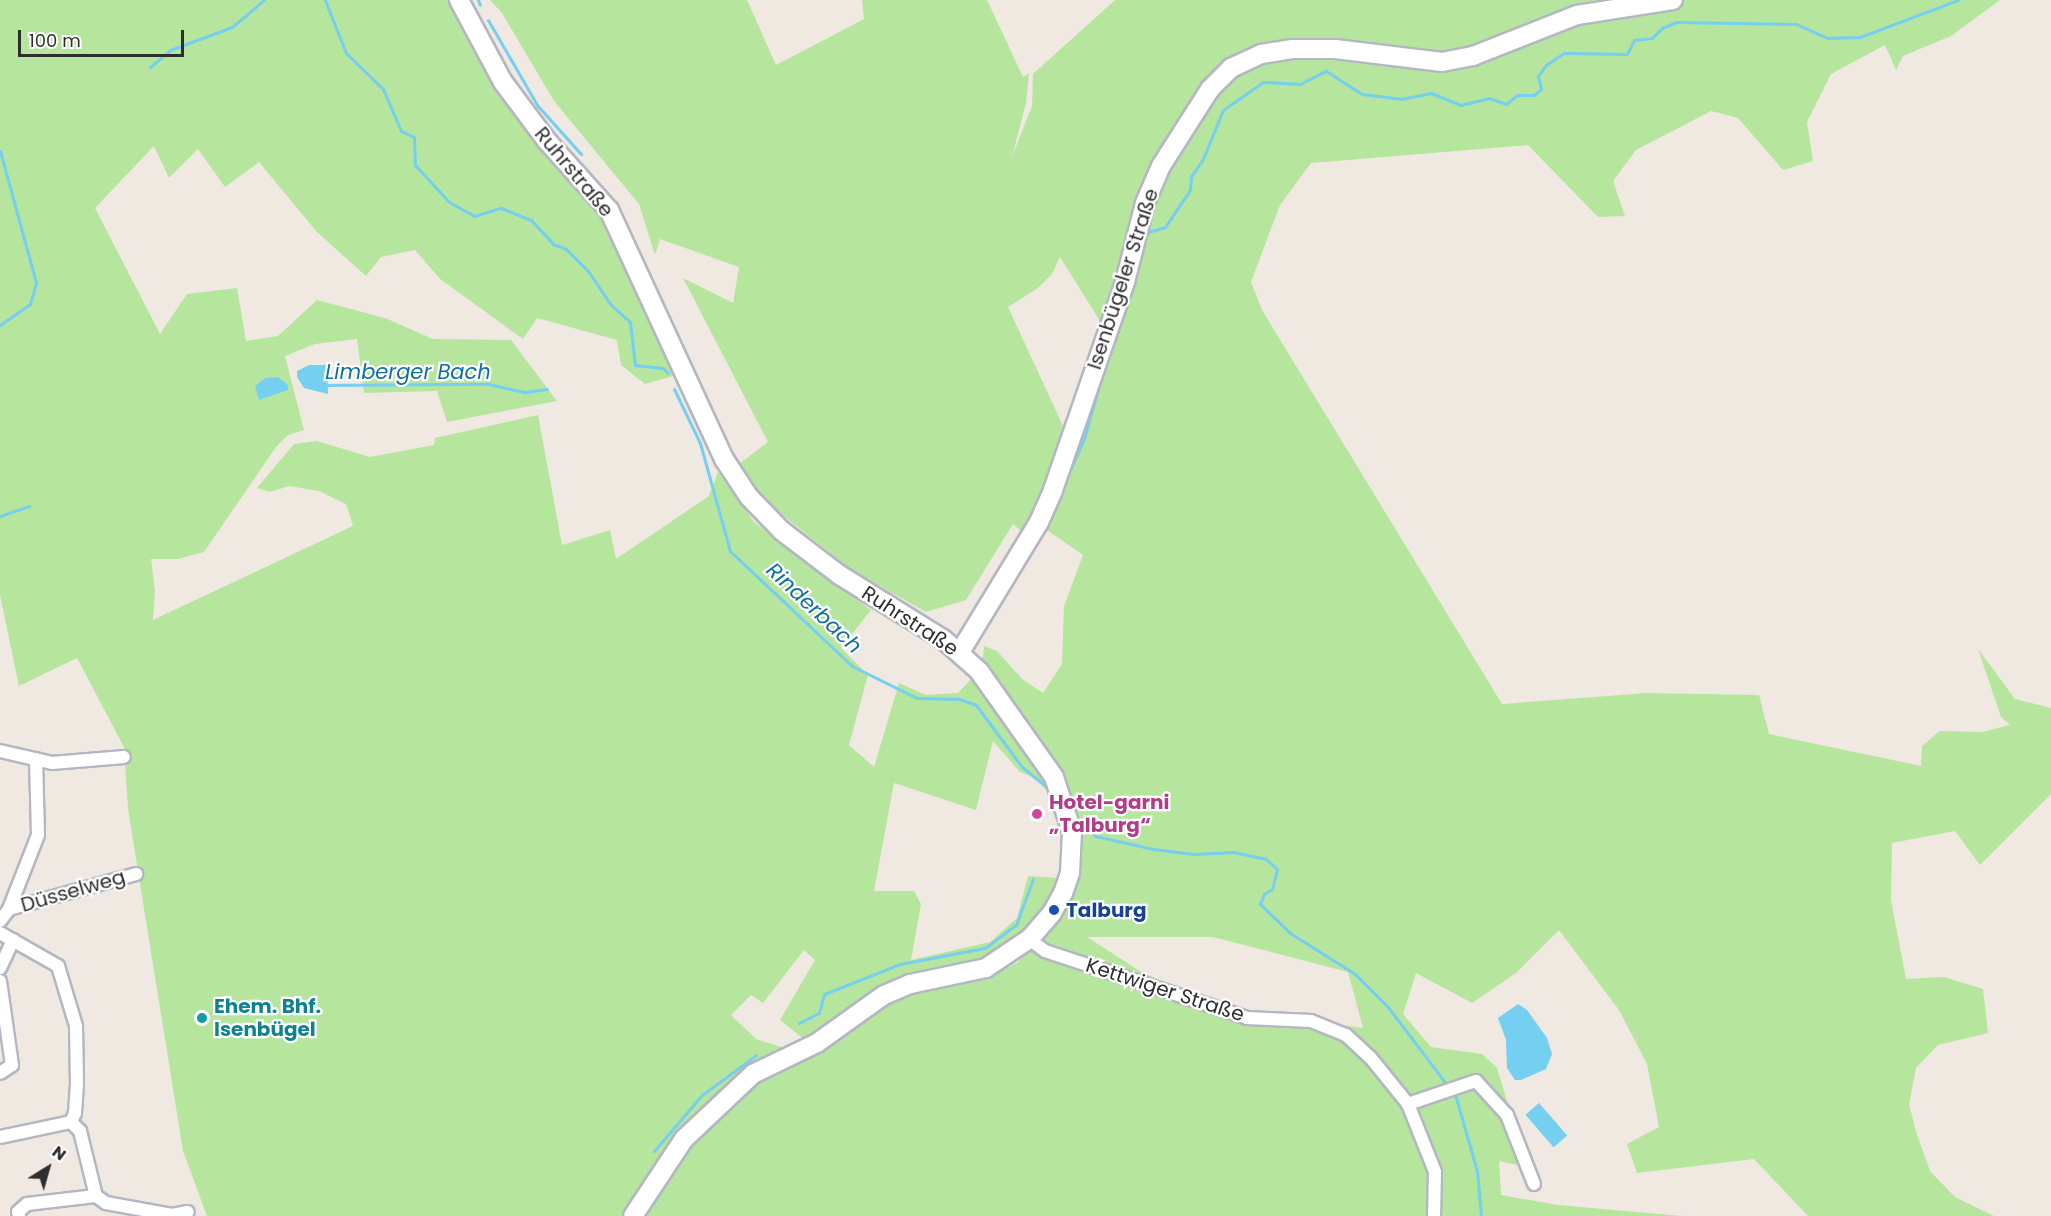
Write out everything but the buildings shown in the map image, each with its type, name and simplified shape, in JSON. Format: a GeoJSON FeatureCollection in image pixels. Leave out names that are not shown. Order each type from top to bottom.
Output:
{"type":"FeatureCollection","features":[{"type":"Feature","properties":{"kind":"main road","name":"Ruhrstraße"},"geometry":{"type":"LineString","coordinates":[[459,0],[503,82],[547,141],[609,210],[724,459],[749,497],[782,531],[838,574],[960,652],[979,671],[1054,777],[1072,832],[1070,873],[1063,893],[1052,913],[1029,939],[986,968],[910,984],[884,995],[817,1043],[753,1074],[684,1139],[633,1216]]}},
{"type":"Feature","properties":{"kind":"main road","name":"Isenbügeler Straße"},"geometry":{"type":"LineString","coordinates":[[960,652],[1039,522],[1053,490],[1125,282],[1145,203],[1161,166],[1210,89],[1231,68],[1261,54],[1293,49],[1335,49],[1442,62],[1473,56],[1577,15],[1673,0]]}},
{"type":"Feature","properties":{"kind":"street"},"geometry":{"type":"LineString","coordinates":[[0,751],[52,763],[124,757]]}},
{"type":"Feature","properties":{"kind":"street"},"geometry":{"type":"LineString","coordinates":[[0,921],[9,909],[38,835],[36,759]]}},
{"type":"Feature","properties":{"kind":"street","name":"Düsselweg"},"geometry":{"type":"LineString","coordinates":[[9,909],[136,874]]}},
{"type":"Feature","properties":{"kind":"street"},"geometry":{"type":"LineString","coordinates":[[0,933],[58,966],[76,1026],[76,1104],[70,1122]]}},
{"type":"Feature","properties":{"kind":"street","name":"Kettwiger Straße"},"geometry":{"type":"LineString","coordinates":[[1029,939],[1045,951],[1247,1018],[1311,1021],[1346,1035],[1370,1057],[1408,1104],[1435,1172],[1434,1216]]}},
{"type":"Feature","properties":{"kind":"street"},"geometry":{"type":"LineString","coordinates":[[0,968],[13,940]]}},
{"type":"Feature","properties":{"kind":"street"},"geometry":{"type":"LineString","coordinates":[[0,981],[3,1024],[12,1065],[0,1073]]}},
{"type":"Feature","properties":{"kind":"street"},"geometry":{"type":"LineString","coordinates":[[1408,1104],[1476,1081],[1501,1105],[1534,1184]]}},
{"type":"Feature","properties":{"kind":"street"},"geometry":{"type":"LineString","coordinates":[[0,1137],[70,1122]]}},
{"type":"Feature","properties":{"kind":"street"},"geometry":{"type":"LineString","coordinates":[[70,1122],[80,1131],[96,1196],[106,1203],[172,1215],[188,1212]]}},
{"type":"Feature","properties":{"kind":"street"},"geometry":{"type":"LineString","coordinates":[[19,1216],[18,1212],[27,1204],[96,1196]]}},
{"type":"Feature","properties":{"kind":"green space"},"geometry":{"type":"Polygon","coordinates":[[[0,0],[453,0],[616,236],[677,375],[645,384],[621,365],[617,340],[537,318],[523,339],[440,279],[415,250],[381,257],[366,276],[317,232],[259,162],[225,187],[198,149],[169,178],[154,146],[95,208],[160,334],[187,294],[237,288],[246,341],[278,336],[317,300],[385,318],[433,339],[511,340],[557,401],[447,422],[437,391],[364,393],[357,339],[315,344],[285,356],[304,430],[288,435],[276,447],[204,552],[178,559],[151,559],[155,591],[153,620],[353,526],[346,504],[319,491],[289,486],[270,492],[257,488],[294,444],[317,441],[370,457],[434,445],[435,438],[538,415],[562,545],[610,530],[616,559],[709,496],[718,472],[754,522],[871,610],[841,648],[868,675],[849,745],[874,767],[899,683],[926,695],[958,693],[972,678],[1025,749],[1057,801],[1035,778],[1020,772],[993,741],[976,810],[894,783],[874,891],[914,891],[921,904],[911,960],[990,942],[1017,918],[1028,876],[1060,878],[1044,908],[1022,933],[985,959],[843,1016],[805,1040],[780,1020],[815,960],[804,950],[763,1003],[751,995],[731,1015],[756,1039],[788,1049],[722,1091],[667,1146],[625,1216],[207,1216],[183,1151],[128,809],[124,747],[77,658],[19,686],[0,595],[0,0]]]}},
{"type":"Feature","properties":{"kind":"green space"},"geometry":{"type":"Polygon","coordinates":[[[490,0],[747,0],[776,65],[864,19],[862,0],[987,0],[1023,77],[1029,73],[1026,103],[1012,157],[1032,106],[1033,74],[1115,0],[2000,0],[1951,36],[1903,56],[1896,70],[1885,45],[1831,74],[1807,122],[1813,161],[1783,170],[1738,118],[1711,111],[1636,150],[1613,181],[1625,216],[1598,217],[1528,145],[1311,163],[1280,205],[1251,282],[1262,310],[1502,704],[1646,693],[1759,695],[1769,734],[1921,766],[1922,746],[1940,731],[1982,732],[2010,725],[2001,717],[1978,649],[2015,699],[2051,708],[2051,794],[1980,865],[1955,831],[1892,843],[1891,900],[1906,979],[1944,977],[1983,989],[1988,1033],[1938,1045],[1916,1068],[1909,1104],[1917,1135],[1930,1171],[1955,1197],[1994,1216],[1808,1216],[1754,1159],[1637,1173],[1627,1144],[1659,1127],[1647,1064],[1619,1010],[1559,930],[1516,973],[1472,1003],[1416,973],[1403,1014],[1431,1047],[1482,1054],[1497,1068],[1527,1167],[1499,1161],[1501,1195],[1558,1205],[1682,1216],[641,1216],[695,1140],[757,1083],[823,1050],[886,1004],[913,992],[994,975],[1017,963],[1043,935],[1078,821],[1072,798],[1060,774],[982,666],[984,646],[997,651],[1022,679],[1043,693],[1062,664],[1064,606],[1083,555],[1044,528],[1020,530],[1013,524],[966,600],[926,612],[853,571],[765,501],[739,464],[768,442],[683,278],[733,303],[739,267],[660,239],[655,255],[639,204],[554,101],[502,13],[490,0]],[[1060,257],[1052,274],[1038,288],[1008,307],[1063,426],[1103,326],[1060,257]],[[1087,937],[1143,973],[1224,1008],[1363,1028],[1348,972],[1213,937],[1087,937]]]}},
{"type":"Feature","properties":{"kind":"water"},"geometry":{"type":"Polygon","coordinates":[[[309,365],[327,365],[328,394],[304,388],[297,377],[297,371],[309,365]]]}},
{"type":"Feature","properties":{"kind":"water"},"geometry":{"type":"Polygon","coordinates":[[[278,377],[288,385],[288,390],[259,400],[255,386],[265,378],[278,377]]]}},
{"type":"Feature","properties":{"kind":"water"},"geometry":{"type":"Polygon","coordinates":[[[1518,1004],[1527,1010],[1547,1038],[1552,1054],[1546,1069],[1521,1080],[1515,1080],[1507,1068],[1506,1040],[1498,1018],[1518,1004]]]}},
{"type":"Feature","properties":{"kind":"water"},"geometry":{"type":"Polygon","coordinates":[[[1539,1103],[1567,1135],[1554,1147],[1525,1115],[1539,1103]]]}},
{"type":"Feature","properties":{"kind":"waterway"},"geometry":{"type":"LineString","coordinates":[[150,67],[170,50],[232,27],[264,0]]}},
{"type":"Feature","properties":{"kind":"waterway"},"geometry":{"type":"LineString","coordinates":[[325,0],[346,53],[383,89],[401,131],[414,137],[415,165],[449,202],[474,216],[501,208],[531,220],[553,244],[566,249],[588,271],[610,304],[630,322],[635,365],[663,368],[668,373]]}},
{"type":"Feature","properties":{"kind":"waterway"},"geometry":{"type":"LineString","coordinates":[[478,0],[480,5]]}},
{"type":"Feature","properties":{"kind":"waterway"},"geometry":{"type":"LineString","coordinates":[[1145,237],[1148,232],[1165,227],[1190,190],[1191,176],[1202,161],[1223,110],[1263,82],[1300,84],[1326,71],[1362,94],[1401,99],[1431,93],[1461,105],[1489,98],[1506,104],[1517,95],[1534,95],[1541,89],[1538,76],[1546,65],[1564,53],[1627,54],[1634,40],[1652,38],[1662,28],[1677,22],[1796,24],[1828,38],[1860,37],[1958,0]]}},
{"type":"Feature","properties":{"kind":"waterway"},"geometry":{"type":"LineString","coordinates":[[488,20],[537,105],[581,154]]}},
{"type":"Feature","properties":{"kind":"waterway"},"geometry":{"type":"LineString","coordinates":[[0,151],[36,283],[30,304],[0,325]]}},
{"type":"Feature","properties":{"kind":"waterway"},"geometry":{"type":"LineString","coordinates":[[1107,360],[1128,301]]}},
{"type":"Feature","properties":{"kind":"waterway"},"geometry":{"type":"LineString","coordinates":[[1066,479],[1084,439],[1101,378]]}},
{"type":"Feature","properties":{"kind":"waterway","name":"Limberger Bach"},"geometry":{"type":"LineString","coordinates":[[327,385],[489,384],[525,392],[547,389]]}},
{"type":"Feature","properties":{"kind":"waterway","name":"Rinderbach"},"geometry":{"type":"LineString","coordinates":[[674,389],[700,443],[730,551],[852,666],[917,698],[959,699],[976,705],[1022,767],[1047,787]]}},
{"type":"Feature","properties":{"kind":"waterway","name":"Limberger Bach"},"geometry":{"type":"LineString","coordinates":[[0,516],[29,506]]}},
{"type":"Feature","properties":{"kind":"waterway","name":"Rinderbach"},"geometry":{"type":"LineString","coordinates":[[1090,830],[1095,836],[1153,849],[1194,854],[1233,852],[1266,859],[1277,869],[1272,889],[1264,894],[1260,904],[1290,933],[1355,974],[1388,1007],[1444,1081]]}},
{"type":"Feature","properties":{"kind":"waterway"},"geometry":{"type":"LineString","coordinates":[[799,1023],[819,1013],[824,994],[900,964],[985,948],[1016,925],[1033,879]]}},
{"type":"Feature","properties":{"kind":"waterway"},"geometry":{"type":"LineString","coordinates":[[654,1151],[702,1095],[756,1055]]}},
{"type":"Feature","properties":{"kind":"waterway","name":"Rinderbach"},"geometry":{"type":"LineString","coordinates":[[1455,1094],[1477,1171],[1481,1216]]}},
{"type":"Feature","properties":{"kind":"place","name":"Hotel-garni „Talburg“"},"geometry":{"type":"Point","coordinates":[1037,814]}},
{"type":"Feature","properties":{"kind":"place","name":"Talburg"},"geometry":{"type":"Point","coordinates":[1054,910]}},
{"type":"Feature","properties":{"kind":"place","name":"Ehem. Bhf. Isenbügel"},"geometry":{"type":"Point","coordinates":[202,1018]}}]}
